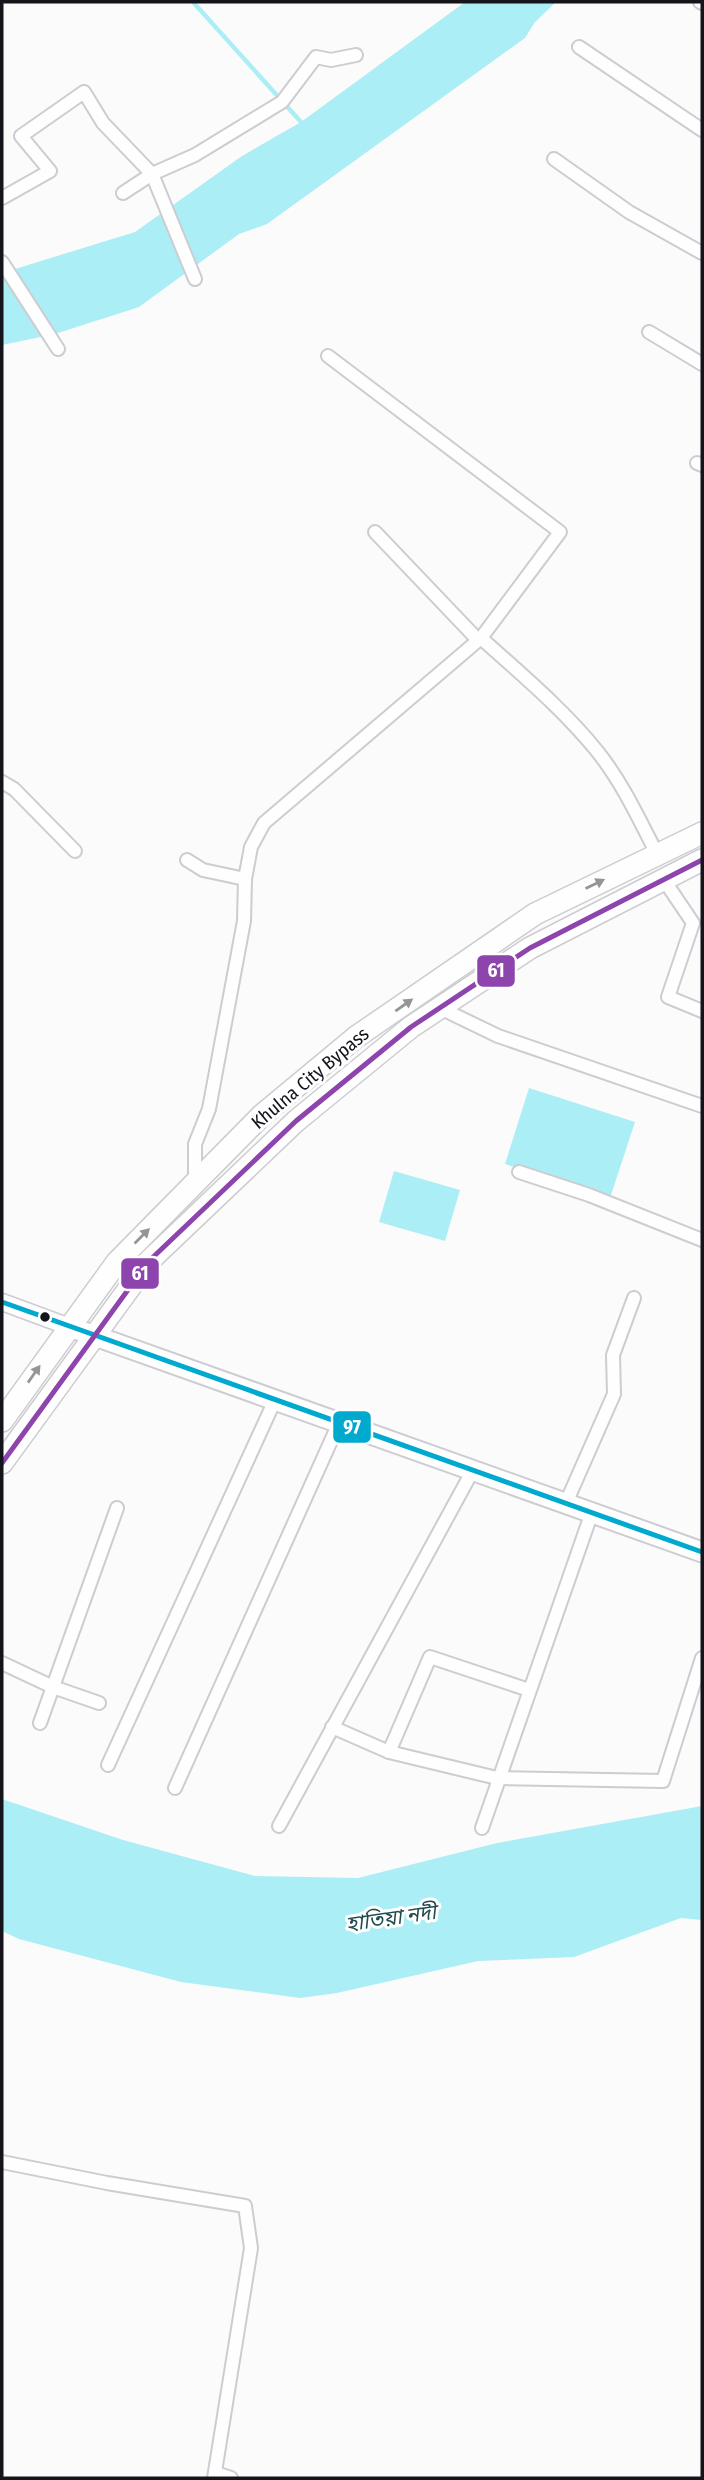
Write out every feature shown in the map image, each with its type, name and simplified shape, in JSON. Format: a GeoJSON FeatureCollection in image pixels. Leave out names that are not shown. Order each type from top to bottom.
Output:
{"type":"FeatureCollection","features":[{"type":"Feature","properties":{"kind":"highway","name":"Khulna City Bypass"},"geometry":{"type":"LineString","coordinates":[[2,1421],[67,1326],[117,1262],[262,1115],[356,1037],[535,914],[702,833]]}},
{"type":"Feature","properties":{"kind":"highway","name":"Khulna City Bypass"},"geometry":{"type":"LineString","coordinates":[[2,1463],[149,1261],[296,1121],[411,1027],[530,948],[702,860]]}},
{"type":"Feature","properties":{"kind":"main road"},"geometry":{"type":"LineString","coordinates":[[67,1326],[702,1552]]}},
{"type":"Feature","properties":{"kind":"street"},"geometry":{"type":"LineString","coordinates":[[579,47],[702,131]]}},
{"type":"Feature","properties":{"kind":"street"},"geometry":{"type":"LineString","coordinates":[[123,193],[152,174],[195,155],[282,102],[316,57],[331,60],[356,55]]}},
{"type":"Feature","properties":{"kind":"street"},"geometry":{"type":"LineString","coordinates":[[2,198],[50,171],[21,136],[84,92],[103,123],[152,174],[194,275]]}},
{"type":"Feature","properties":{"kind":"street"},"geometry":{"type":"LineString","coordinates":[[554,159],[629,212],[702,253]]}},
{"type":"Feature","properties":{"kind":"street"},"geometry":{"type":"LineString","coordinates":[[4,264],[56,345]]}},
{"type":"Feature","properties":{"kind":"street"},"geometry":{"type":"LineString","coordinates":[[649,332],[702,364]]}},
{"type":"Feature","properties":{"kind":"street"},"geometry":{"type":"LineString","coordinates":[[195,1182],[195,1144],[209,1109],[244,921],[245,879],[251,847],[264,823],[480,639],[561,532],[328,356]]}},
{"type":"Feature","properties":{"kind":"street"},"geometry":{"type":"LineString","coordinates":[[374,532],[480,639],[549,699],[597,752],[626,793],[657,854]]}},
{"type":"Feature","properties":{"kind":"street"},"geometry":{"type":"LineString","coordinates":[[2,782],[14,789],[75,851]]}},
{"type":"Feature","properties":{"kind":"street"},"geometry":{"type":"LineString","coordinates":[[187,860],[203,870],[245,879]]}},
{"type":"Feature","properties":{"kind":"street"},"geometry":{"type":"LineString","coordinates":[[664,880],[692,923],[668,997],[702,1011]]}},
{"type":"Feature","properties":{"kind":"street"},"geometry":{"type":"LineString","coordinates":[[440,1008],[498,1036],[702,1106]]}},
{"type":"Feature","properties":{"kind":"street"},"geometry":{"type":"LineString","coordinates":[[519,1172],[589,1195],[702,1240]]}},
{"type":"Feature","properties":{"kind":"street"},"geometry":{"type":"LineString","coordinates":[[566,1503],[614,1394],[613,1355],[634,1298]]}},
{"type":"Feature","properties":{"kind":"street"},"geometry":{"type":"LineString","coordinates":[[2,1302],[67,1326]]}},
{"type":"Feature","properties":{"kind":"street"},"geometry":{"type":"LineString","coordinates":[[108,1765],[275,1400]]}},
{"type":"Feature","properties":{"kind":"street"},"geometry":{"type":"LineString","coordinates":[[175,1788],[339,1423]]}},
{"type":"Feature","properties":{"kind":"street"},"geometry":{"type":"LineString","coordinates":[[279,1826],[473,1470]]}},
{"type":"Feature","properties":{"kind":"street"},"geometry":{"type":"LineString","coordinates":[[40,1723],[117,1508]]}},
{"type":"Feature","properties":{"kind":"street"},"geometry":{"type":"LineString","coordinates":[[482,1828],[497,1778],[592,1512]]}},
{"type":"Feature","properties":{"kind":"street"},"geometry":{"type":"LineString","coordinates":[[389,1752],[430,1657],[528,1690]]}},
{"type":"Feature","properties":{"kind":"street"},"geometry":{"type":"LineString","coordinates":[[332,1727],[389,1752],[497,1778],[663,1781],[702,1658]]}},
{"type":"Feature","properties":{"kind":"street"},"geometry":{"type":"LineString","coordinates":[[2,1663],[53,1687],[99,1703]]}},
{"type":"Feature","properties":{"kind":"street"},"geometry":{"type":"LineString","coordinates":[[2,2162],[245,2206],[251,2248],[222,2477]]}},
{"type":"Feature","properties":{"kind":"water"},"geometry":{"type":"Polygon","coordinates":[[[465,2],[556,2],[535,22],[525,38],[267,224],[239,234],[139,307],[55,334],[2,345],[2,273],[135,232],[242,156],[301,122],[465,2]]]}},
{"type":"Feature","properties":{"kind":"water"},"geometry":{"type":"Polygon","coordinates":[[[529,1088],[635,1122],[610,1198],[505,1164],[529,1088]]]}},
{"type":"Feature","properties":{"kind":"water"},"geometry":{"type":"Polygon","coordinates":[[[394,1171],[460,1190],[445,1241],[379,1222],[394,1171]]]}},
{"type":"Feature","properties":{"kind":"water","name":"হাতিয়া নদী"},"geometry":{"type":"Polygon","coordinates":[[[2,1799],[123,1840],[255,1876],[358,1878],[497,1843],[702,1806],[702,1920],[681,1918],[574,1957],[478,1961],[337,1993],[300,1998],[181,1982],[19,1939],[2,1931],[2,1799]]]}},
{"type":"Feature","properties":{"kind":"waterway"},"geometry":{"type":"LineString","coordinates":[[193,2],[301,122]]}},
{"type":"Feature","properties":{"kind":"transit line","name":"61"},"geometry":{"type":"LineString","coordinates":[[2,1463],[149,1261],[296,1121],[411,1027],[530,948],[702,860]]}},
{"type":"Feature","properties":{"kind":"transit line","name":"97"},"geometry":{"type":"LineString","coordinates":[[2,1302],[702,1552]]}}]}
